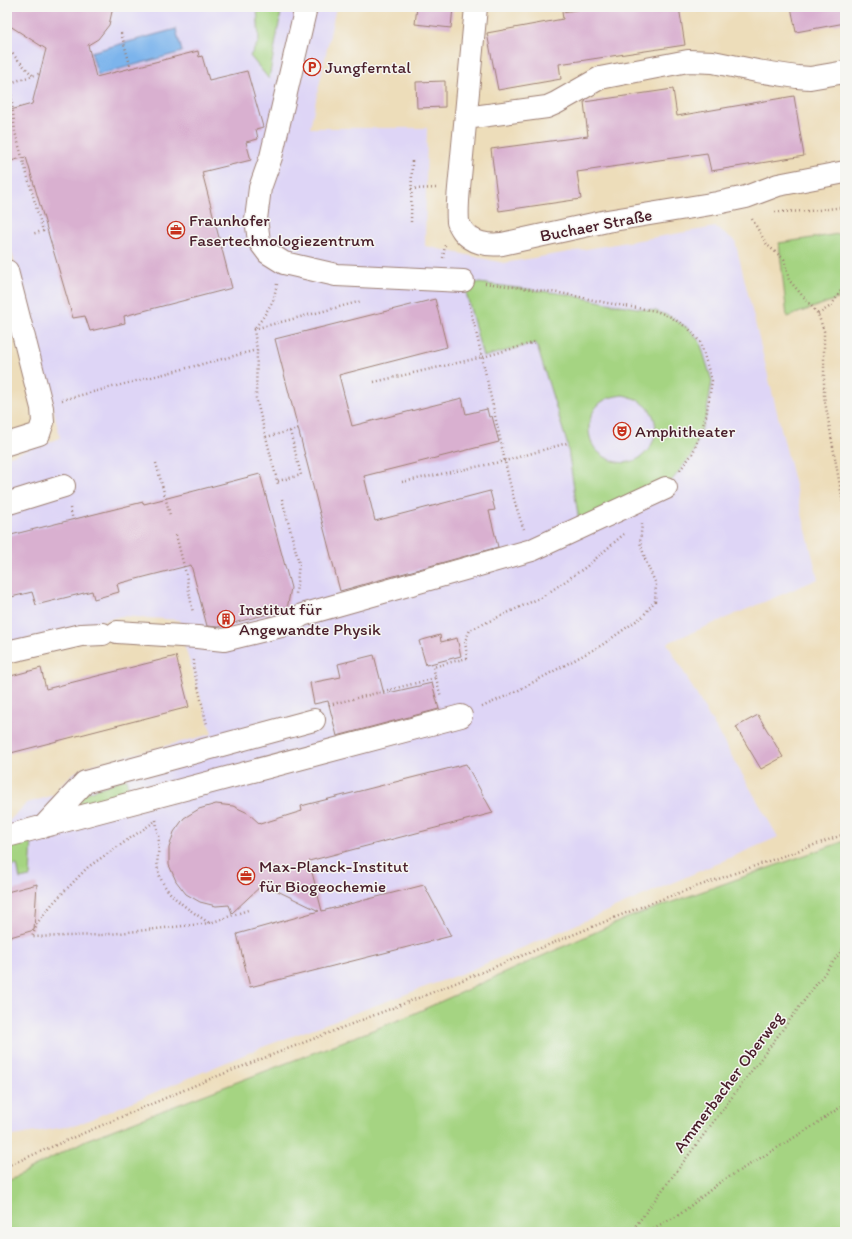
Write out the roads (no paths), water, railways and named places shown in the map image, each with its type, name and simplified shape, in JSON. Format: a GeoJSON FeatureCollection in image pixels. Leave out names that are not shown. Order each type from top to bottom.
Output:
{"type":"FeatureCollection","features":[{"type":"Feature","properties":{"kind":"street"},"geometry":{"type":"LineString","coordinates":[[306,7],[271,158],[260,188],[256,219],[259,241],[268,253],[284,263],[336,275],[463,281]]}},
{"type":"Feature","properties":{"kind":"street","name":"Buchaer Straße"},"geometry":{"type":"LineString","coordinates":[[476,7],[459,188],[458,223],[464,232],[476,241],[490,245],[607,221],[717,203],[746,197],[778,185],[845,172]]}},
{"type":"Feature","properties":{"kind":"street"},"geometry":{"type":"LineString","coordinates":[[466,118],[547,107],[600,78],[688,61],[713,62],[757,71],[810,78],[845,72]]}},
{"type":"Feature","properties":{"kind":"street"},"geometry":{"type":"LineString","coordinates":[[7,271],[42,408],[43,422],[38,434],[7,444]]}},
{"type":"Feature","properties":{"kind":"street"},"geometry":{"type":"LineString","coordinates":[[9,503],[64,486]]}},
{"type":"Feature","properties":{"kind":"street"},"geometry":{"type":"LineString","coordinates":[[7,652],[81,634],[110,633],[197,637],[224,640],[289,624],[302,615],[532,550],[666,488]]}},
{"type":"Feature","properties":{"kind":"street"},"geometry":{"type":"LineString","coordinates":[[7,836],[461,716]]}},
{"type":"Feature","properties":{"kind":"street"},"geometry":{"type":"LineString","coordinates":[[44,827],[85,782],[314,720]]}},
{"type":"Feature","properties":{"kind":"water"},"geometry":{"type":"Polygon","coordinates":[[[176,29],[182,52],[98,75],[91,52],[176,29]]]}},
{"type":"Feature","properties":{"kind":"place","name":"Jungferntal"},"geometry":{"type":"Point","coordinates":[312,67]}},
{"type":"Feature","properties":{"kind":"place","name":"Fraunhofer Fasertechnologiezentrum"},"geometry":{"type":"Point","coordinates":[176,230]}},
{"type":"Feature","properties":{"kind":"place","name":"Amphitheater"},"geometry":{"type":"Point","coordinates":[622,431]}},
{"type":"Feature","properties":{"kind":"place","name":"Institut für Angewandte Physik"},"geometry":{"type":"Point","coordinates":[226,619]}},
{"type":"Feature","properties":{"kind":"place","name":"Max-Planck-Institut für Biogeochemie"},"geometry":{"type":"Point","coordinates":[246,876]}}]}
